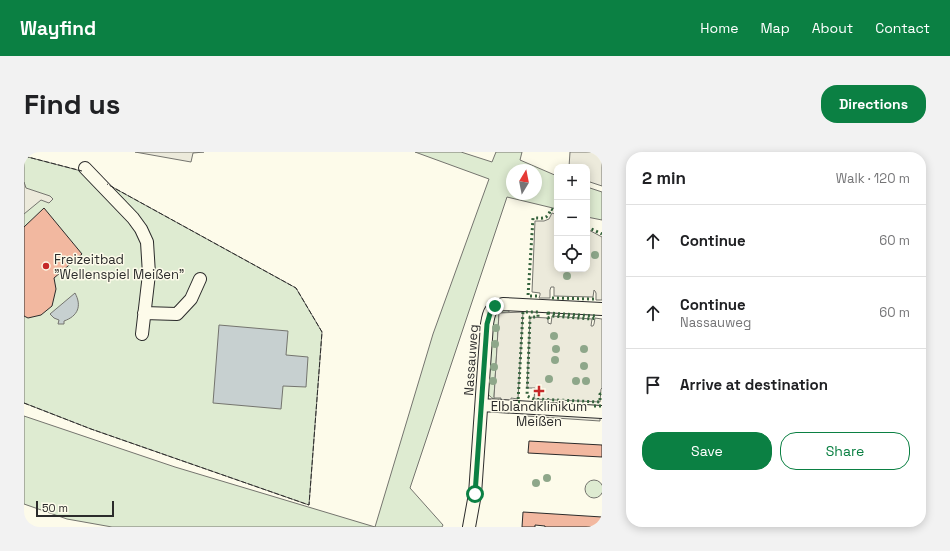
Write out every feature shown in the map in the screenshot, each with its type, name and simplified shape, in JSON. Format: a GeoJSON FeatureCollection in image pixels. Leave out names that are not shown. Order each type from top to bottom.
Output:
{"type":"FeatureCollection","features":[{"type":"Feature","properties":{"kind":"lane"},"geometry":{"type":"LineString","coordinates":[[85,168],[141,229],[147,242],[149,274],[142,334]]}},
{"type":"Feature","properties":{"kind":"lane"},"geometry":{"type":"LineString","coordinates":[[144,313],[177,314],[191,299],[200,279]]}},
{"type":"Feature","properties":{"kind":"lane","name":"Nassauweg"},"geometry":{"type":"LineString","coordinates":[[602,309],[503,304],[495,306],[491,310],[487,324],[482,405],[602,412]]}},
{"type":"Feature","properties":{"kind":"lane"},"geometry":{"type":"LineString","coordinates":[[469,527],[475,494],[482,405]]}},
{"type":"Feature","properties":{"kind":"green space"},"geometry":{"type":"Polygon","coordinates":[[[415,152],[461,152],[492,162],[496,152],[522,152],[520,160],[529,164],[506,164],[506,200],[410,488],[443,525],[442,527],[375,527],[433,334],[489,179],[415,152]]]}},
{"type":"Feature","properties":{"kind":"green space"},"geometry":{"type":"Polygon","coordinates":[[[24,156],[85,172],[296,288],[322,332],[309,505],[91,429],[24,403],[24,156]]]}},
{"type":"Feature","properties":{"kind":"green space"},"geometry":{"type":"Polygon","coordinates":[[[542,170],[554,175],[554,208],[520,200],[542,200],[542,170]]]}},
{"type":"Feature","properties":{"kind":"green space"},"geometry":{"type":"Polygon","coordinates":[[[590,188],[602,192],[602,220],[590,218],[590,188]]]}},
{"type":"Feature","properties":{"kind":"green space"},"geometry":{"type":"Polygon","coordinates":[[[509,307],[509,312],[499,313],[494,397],[501,398],[501,402],[493,399],[487,393],[490,316],[509,307]]]}},
{"type":"Feature","properties":{"kind":"green space"},"geometry":{"type":"Polygon","coordinates":[[[24,416],[175,467],[375,527],[112,527],[67,519],[24,504],[24,416]]]}},
{"type":"Feature","properties":{"kind":"green space"},"geometry":{"type":"Polygon","coordinates":[[[594,480],[600,483],[603,489],[600,495],[594,498],[588,495],[585,489],[588,483],[594,480]]]}},
{"type":"Feature","properties":{"kind":"shaded area"},"geometry":{"type":"Polygon","coordinates":[[[135,152],[204,152],[193,153],[191,162],[135,152]]]}},
{"type":"Feature","properties":{"kind":"shaded area"},"geometry":{"type":"Polygon","coordinates":[[[570,152],[602,152],[602,186],[590,182],[590,164],[569,164],[570,152]]]}},
{"type":"Feature","properties":{"kind":"shaded area"},"geometry":{"type":"Polygon","coordinates":[[[24,182],[26,188],[50,196],[53,199],[49,203],[41,200],[24,214],[24,182]]]}},
{"type":"Feature","properties":{"kind":"shaded area"},"geometry":{"type":"Polygon","coordinates":[[[552,213],[554,214],[554,272],[590,272],[590,231],[602,237],[602,300],[596,300],[596,293],[594,290],[593,297],[554,296],[554,287],[551,287],[550,298],[539,298],[540,293],[532,292],[535,221],[544,221],[549,219],[552,213]]]}},
{"type":"Feature","properties":{"kind":"shaded area"},"geometry":{"type":"Polygon","coordinates":[[[75,293],[78,302],[77,310],[73,316],[64,321],[64,324],[58,324],[59,320],[50,314],[75,293]]]}},
{"type":"Feature","properties":{"kind":"shaded area"},"geometry":{"type":"Polygon","coordinates":[[[523,312],[518,399],[511,398],[511,402],[501,402],[501,398],[494,398],[499,313],[523,312]]]}},
{"type":"Feature","properties":{"kind":"shaded area"},"geometry":{"type":"Polygon","coordinates":[[[552,316],[592,319],[591,326],[594,324],[595,318],[602,319],[602,388],[600,402],[534,399],[535,388],[527,388],[530,317],[548,318],[548,323],[551,324],[552,316]]]}},
{"type":"Feature","properties":{"kind":"shaded area"},"geometry":{"type":"Polygon","coordinates":[[[219,325],[288,331],[286,355],[308,357],[306,387],[283,386],[281,409],[213,403],[219,325]]]}},
{"type":"Feature","properties":{"kind":"shaded area"},"geometry":{"type":"Polygon","coordinates":[[[527,411],[600,416],[600,421],[526,416],[527,411]]]}},
{"type":"Feature","properties":{"kind":"building","name":"Freizeitbad \"Wellenspiel Meißen\""},"geometry":{"type":"Polygon","coordinates":[[[44,208],[82,254],[54,278],[56,289],[52,306],[41,315],[28,318],[24,316],[24,227],[44,208]]]}},
{"type":"Feature","properties":{"kind":"building"},"geometry":{"type":"Polygon","coordinates":[[[529,441],[602,445],[602,457],[528,453],[529,441]]]}},
{"type":"Feature","properties":{"kind":"building"},"geometry":{"type":"Polygon","coordinates":[[[523,512],[602,517],[602,527],[545,527],[535,525],[535,527],[522,527],[523,512]]]}},
{"type":"Feature","properties":{"kind":"hedge"},"geometry":{"type":"LineString","coordinates":[[537,296],[528,296],[533,218],[545,218],[551,209],[554,210]]}},
{"type":"Feature","properties":{"kind":"hedge"},"geometry":{"type":"LineString","coordinates":[[590,228],[602,234]]}},
{"type":"Feature","properties":{"kind":"hedge"},"geometry":{"type":"LineString","coordinates":[[552,298],[594,299]]}},
{"type":"Feature","properties":{"kind":"hedge"},"geometry":{"type":"LineString","coordinates":[[520,402],[518,402],[523,312],[538,312],[538,317],[530,317],[527,396],[534,399],[600,402],[600,394],[602,394]]}},
{"type":"Feature","properties":{"kind":"hedge"},"geometry":{"type":"LineString","coordinates":[[548,313],[595,316],[595,318],[552,316],[548,318],[548,313]]}},
{"type":"Feature","properties":{"kind":"hedge"},"geometry":{"type":"LineString","coordinates":[[594,406],[602,406]]}},
{"type":"Feature","properties":{"kind":"fence"},"geometry":{"type":"LineString","coordinates":[[24,156],[82,171]]}},
{"type":"Feature","properties":{"kind":"fence"},"geometry":{"type":"LineString","coordinates":[[24,403],[91,429],[309,505],[322,332],[296,288],[107,184]]}},
{"type":"Feature","properties":{"kind":"place","name":"Freizeitbad \"Wellenspiel Meißen\""},"geometry":{"type":"Point","coordinates":[46,266]}},
{"type":"Feature","properties":{"kind":"place","name":"Elblandklinikum Meißen"},"geometry":{"type":"Point","coordinates":[539,391]}},
{"type":"Feature","properties":{"kind":"route"},"geometry":{"type":"LineString","coordinates":[[475,494],[487,324],[488,316],[495,306]]}}]}
